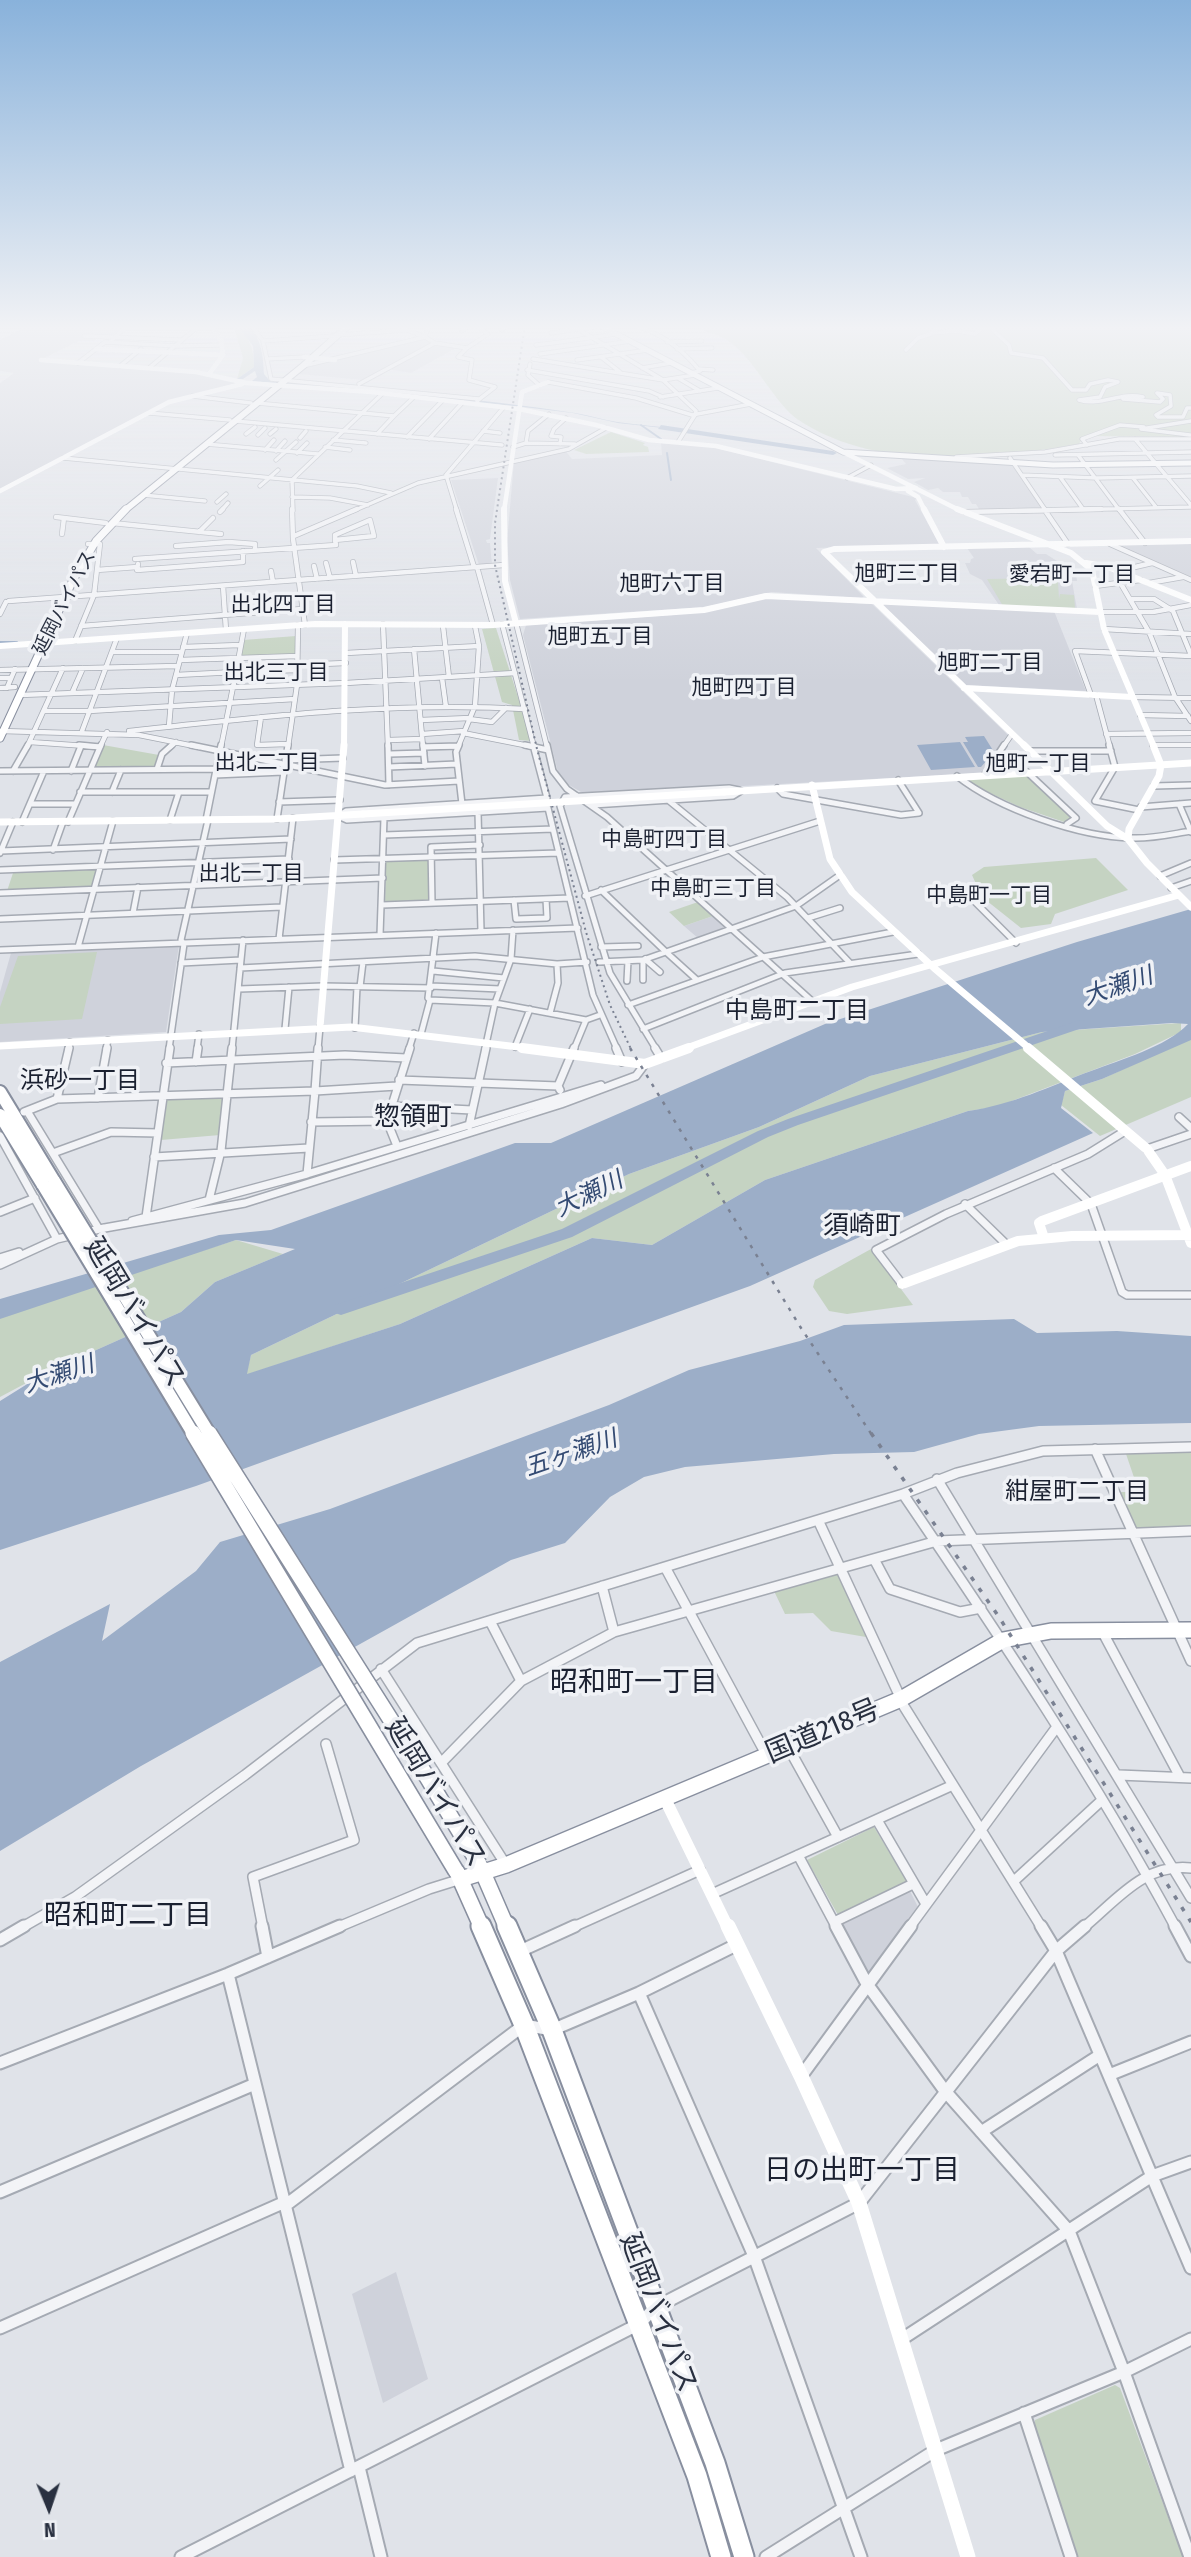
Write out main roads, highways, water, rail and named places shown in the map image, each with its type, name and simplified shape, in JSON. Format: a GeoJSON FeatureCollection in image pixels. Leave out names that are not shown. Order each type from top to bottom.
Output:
{"type":"FeatureCollection","features":[{"type":"Feature","properties":{"kind":"highway","name":"延岡バイパス"},"geometry":{"type":"LineString","coordinates":[[0,720],[13,686],[40,644],[74,564],[109,523],[203,444]]}},
{"type":"Feature","properties":{"kind":"highway","name":"延岡バイパス"},"geometry":{"type":"LineString","coordinates":[[109,523],[206,444]]}},
{"type":"Feature","properties":{"kind":"highway","name":"延岡バイパス"},"geometry":{"type":"LineString","coordinates":[[1,733],[13,686]]}},
{"type":"Feature","properties":{"kind":"highway","name":"延岡バイパス"},"geometry":{"type":"LineString","coordinates":[[0,1092],[5,1119],[446,1805],[481,1868],[552,2030],[715,2463],[744,2557]]}},
{"type":"Feature","properties":{"kind":"highway","name":"延岡バイパス"},"geometry":{"type":"LineString","coordinates":[[48,1183],[459,1875],[524,2025],[639,2324],[696,2476],[721,2557]]}},
{"type":"Feature","properties":{"kind":"highway","name":"国道218号"},"geometry":{"type":"LineString","coordinates":[[459,1875],[481,1868],[506,1865],[900,1699],[1003,1640],[1029,1634],[1184,1630]]}},
{"type":"Feature","properties":{"kind":"main road"},"geometry":{"type":"LineString","coordinates":[[828,444],[843,452],[1013,462],[1086,465],[1191,463]]}},
{"type":"Feature","properties":{"kind":"water"},"geometry":{"type":"Polygon","coordinates":[[[984,736],[994,752],[978,767],[963,742],[968,742],[965,737],[984,736]]]}},
{"type":"Feature","properties":{"kind":"water"},"geometry":{"type":"Polygon","coordinates":[[[960,742],[975,767],[931,770],[917,745],[960,742]]]}},
{"type":"Feature","properties":{"kind":"water"},"geometry":{"type":"Polygon","coordinates":[[[1191,909],[1191,1040],[1102,1079],[1065,1091],[1061,1108],[1093,1133],[750,1286],[196,1486],[0,1550],[0,1401],[45,1373],[181,1312],[215,1282],[295,1249],[236,1240],[0,1319],[0,1299],[219,1235],[271,1230],[515,1143],[551,1143],[825,1024],[1077,942],[1191,909]],[[1188,1024],[1042,1032],[870,1076],[759,1127],[629,1174],[251,1355],[247,1374],[400,1324],[592,1238],[652,1245],[765,1180],[968,1111],[1031,1094],[1142,1052],[1168,1040],[1188,1024]]]}},
{"type":"Feature","properties":{"kind":"water","name":"五ヶ瀬川"},"geometry":{"type":"Polygon","coordinates":[[[1014,1319],[1037,1333],[1117,1331],[1191,1336],[1191,1423],[1039,1426],[979,1434],[914,1452],[834,1454],[685,1467],[644,1477],[610,1497],[565,1543],[511,1560],[141,1766],[0,1851],[0,1662],[110,1604],[102,1641],[196,1571],[220,1542],[330,1509],[609,1405],[689,1370],[800,1341],[844,1325],[1014,1319]]]}},
{"type":"Feature","properties":{"kind":"waterway"},"geometry":{"type":"LineString","coordinates":[[772,444],[833,453]]}},
{"type":"Feature","properties":{"kind":"waterway"},"geometry":{"type":"LineString","coordinates":[[667,453],[671,480]]}},
{"type":"Feature","properties":{"kind":"waterway"},"geometry":{"type":"LineString","coordinates":[[0,642],[17,642]]}},
{"type":"Feature","properties":{"kind":"waterway","name":"大瀬川"},"geometry":{"type":"LineString","coordinates":[[341,1309],[567,1233],[763,1134],[793,1122],[1080,1024]]}},
{"type":"Feature","properties":{"kind":"railway"},"geometry":{"type":"LineString","coordinates":[[507,444],[495,523],[495,565],[537,749],[586,932],[610,1005],[631,1049]]}},
{"type":"Feature","properties":{"kind":"railway"},"geometry":{"type":"LineString","coordinates":[[630,1048],[801,1328],[872,1435]]}},
{"type":"Feature","properties":{"kind":"railway"},"geometry":{"type":"LineString","coordinates":[[871,1433],[999,1617],[1191,1922]]}},
{"type":"Feature","properties":{"kind":"district","name":"旭町三丁目"},"geometry":{"type":"Point","coordinates":[907,574]}},
{"type":"Feature","properties":{"kind":"district","name":"愛宕町一丁目"},"geometry":{"type":"Point","coordinates":[1072,575]}},
{"type":"Feature","properties":{"kind":"district","name":"旭町六丁目"},"geometry":{"type":"Point","coordinates":[672,584]}},
{"type":"Feature","properties":{"kind":"district","name":"出北四丁目"},"geometry":{"type":"Point","coordinates":[283,605]}},
{"type":"Feature","properties":{"kind":"district","name":"旭町五丁目"},"geometry":{"type":"Point","coordinates":[600,637]}},
{"type":"Feature","properties":{"kind":"district","name":"旭町二丁目"},"geometry":{"type":"Point","coordinates":[990,663]}},
{"type":"Feature","properties":{"kind":"district","name":"出北三丁目"},"geometry":{"type":"Point","coordinates":[276,673]}},
{"type":"Feature","properties":{"kind":"district","name":"旭町四丁目"},"geometry":{"type":"Point","coordinates":[744,688]}},
{"type":"Feature","properties":{"kind":"district","name":"出北二丁目"},"geometry":{"type":"Point","coordinates":[267,763]}},
{"type":"Feature","properties":{"kind":"district","name":"旭町一丁目"},"geometry":{"type":"Point","coordinates":[1038,764]}},
{"type":"Feature","properties":{"kind":"district","name":"中島町四丁目"},"geometry":{"type":"Point","coordinates":[664,840]}},
{"type":"Feature","properties":{"kind":"district","name":"出北一丁目"},"geometry":{"type":"Point","coordinates":[251,874]}},
{"type":"Feature","properties":{"kind":"district","name":"中島町三丁目"},"geometry":{"type":"Point","coordinates":[713,889]}},
{"type":"Feature","properties":{"kind":"district","name":"中島町一丁目"},"geometry":{"type":"Point","coordinates":[989,896]}},
{"type":"Feature","properties":{"kind":"district","name":"中島町二丁目"},"geometry":{"type":"Point","coordinates":[797,1011]}},
{"type":"Feature","properties":{"kind":"district","name":"浜砂一丁目"},"geometry":{"type":"Point","coordinates":[80,1081]}},
{"type":"Feature","properties":{"kind":"district","name":"惣領町"},"geometry":{"type":"Point","coordinates":[413,1118]}},
{"type":"Feature","properties":{"kind":"district","name":"須崎町"},"geometry":{"type":"Point","coordinates":[862,1227]}},
{"type":"Feature","properties":{"kind":"district","name":"紺屋町二丁目"},"geometry":{"type":"Point","coordinates":[1077,1492]}},
{"type":"Feature","properties":{"kind":"district","name":"昭和町一丁目"},"geometry":{"type":"Point","coordinates":[634,1683]}},
{"type":"Feature","properties":{"kind":"district","name":"昭和町二丁目"},"geometry":{"type":"Point","coordinates":[128,1916]}},
{"type":"Feature","properties":{"kind":"district","name":"日の出町一丁目"},"geometry":{"type":"Point","coordinates":[862,2171]}}]}
